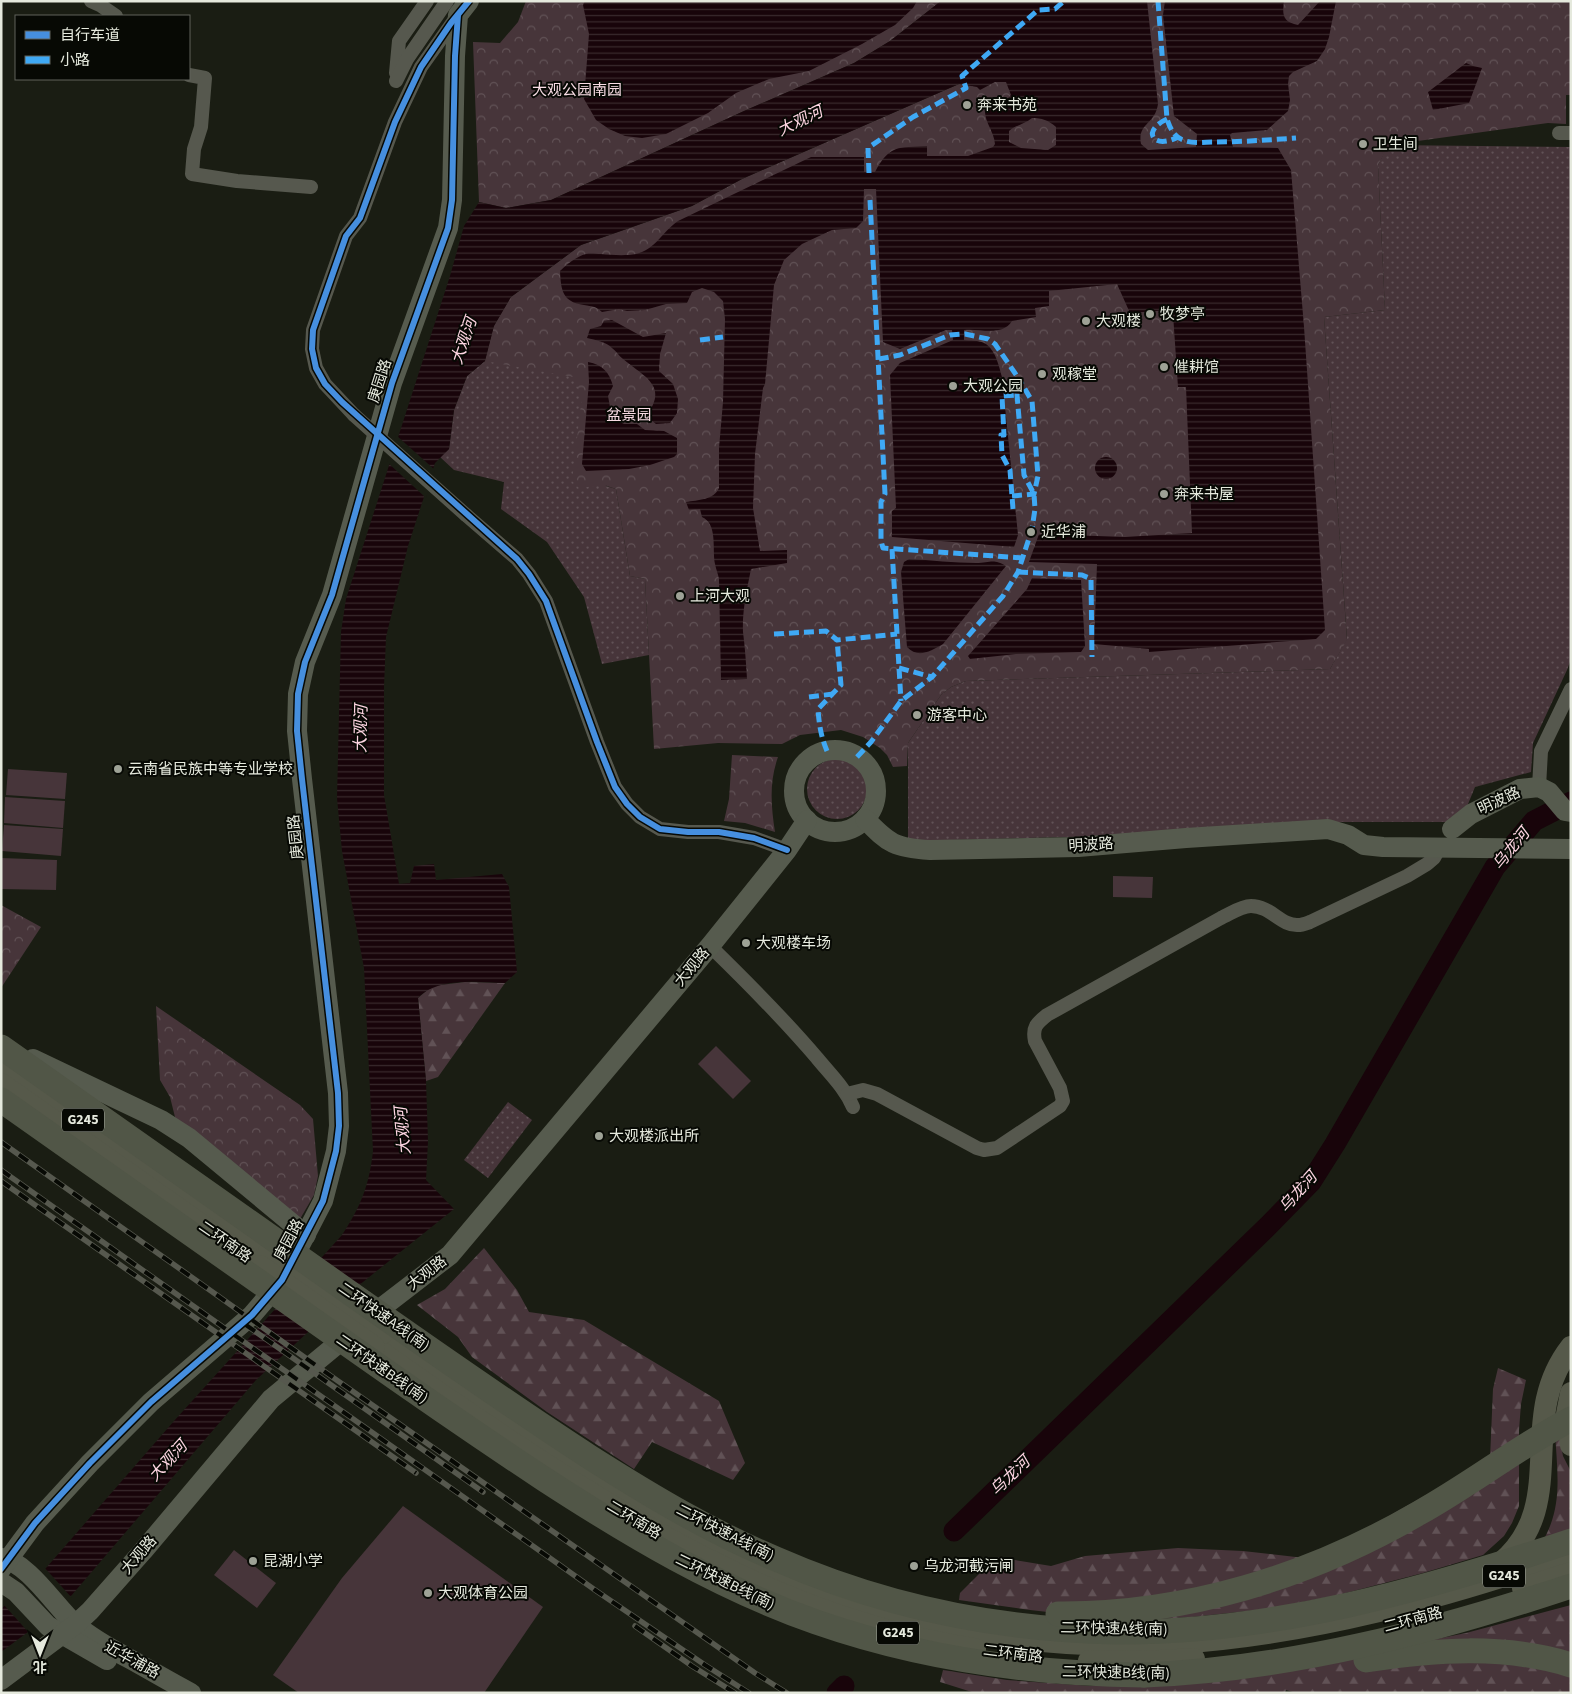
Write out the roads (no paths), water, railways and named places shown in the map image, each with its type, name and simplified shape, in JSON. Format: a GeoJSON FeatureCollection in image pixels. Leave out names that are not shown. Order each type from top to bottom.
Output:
{"type":"FeatureCollection","features":[{"type":"Feature","properties":{"kind":"highway","name":"二环快速A线(南)"},"geometry":{"type":"LineString","coordinates":[[1,1046],[427,1347],[582,1452],[649,1494],[702,1524],[773,1558],[831,1581],[896,1601],[996,1622],[1105,1631],[1175,1630],[1269,1620],[1357,1603],[1468,1574],[1571,1541]]}},
{"type":"Feature","properties":{"kind":"highway","name":"二环快速B线(南)"},"geometry":{"type":"LineString","coordinates":[[1,1100],[394,1378],[487,1442],[605,1518],[700,1572],[756,1598],[802,1617],[861,1636],[962,1660],[1019,1668],[1080,1674],[1144,1675],[1243,1668],[1347,1650],[1445,1626],[1571,1586]]}},
{"type":"Feature","properties":{"kind":"highway"},"geometry":{"type":"LineString","coordinates":[[831,1581],[916,1600],[970,1608],[1025,1613],[1120,1612],[1200,1600],[1282,1576],[1362,1544],[1426,1510],[1571,1419]]}},
{"type":"Feature","properties":{"kind":"highway"},"geometry":{"type":"LineString","coordinates":[[1144,1675],[1180,1678],[1264,1674],[1320,1668],[1385,1657],[1458,1651],[1518,1654],[1571,1665]]}},
{"type":"Feature","properties":{"kind":"main road","name":"二环南路"},"geometry":{"type":"LineString","coordinates":[[1,1063],[160,1185],[379,1340],[542,1462],[619,1511],[687,1550],[743,1578],[800,1602],[857,1622],[964,1647],[1050,1658],[1112,1662],[1177,1661],[1242,1654],[1327,1640],[1417,1620],[1489,1599]]}},
{"type":"Feature","properties":{"kind":"main road","name":"二环南路"},"geometry":{"type":"LineString","coordinates":[[1,1084],[160,1185]]}},
{"type":"Feature","properties":{"kind":"main road","name":"二环南路"},"geometry":{"type":"LineString","coordinates":[[379,1340],[676,1524],[733,1554],[787,1578],[893,1614],[947,1626],[1022,1638],[1081,1643],[1152,1644],[1216,1640],[1279,1632],[1360,1616],[1437,1596]]}},
{"type":"Feature","properties":{"kind":"main road"},"geometry":{"type":"LineString","coordinates":[[1437,1596],[1463,1585],[1502,1562],[1517,1550],[1536,1527],[1545,1503],[1547,1490],[1546,1426],[1548,1400],[1555,1374],[1571,1348]]}},
{"type":"Feature","properties":{"kind":"main road"},"geometry":{"type":"LineString","coordinates":[[1571,1392],[1567,1414],[1571,1445]]}},
{"type":"Feature","properties":{"kind":"main road","name":"G245"},"geometry":{"type":"LineString","coordinates":[[1437,1596],[1571,1554]]}},
{"type":"Feature","properties":{"kind":"main road","name":"G245"},"geometry":{"type":"LineString","coordinates":[[1489,1599],[1571,1573]]}},
{"type":"Feature","properties":{"kind":"main road"},"geometry":{"type":"LineString","coordinates":[[1489,1599],[1571,1581]]}},
{"type":"Feature","properties":{"kind":"street"},"geometry":{"type":"LineString","coordinates":[[91,1],[115,15]]}},
{"type":"Feature","properties":{"kind":"street"},"geometry":{"type":"LineString","coordinates":[[427,1],[399,41],[396,81],[406,59],[458,6]]}},
{"type":"Feature","properties":{"kind":"street"},"geometry":{"type":"LineString","coordinates":[[458,6],[421,67],[394,122],[360,218],[346,236],[312,330],[312,349],[316,368],[325,384],[354,414],[516,559],[529,574],[546,601],[597,742],[615,787],[627,804],[640,817],[660,829],[688,832],[719,832],[754,838],[787,850]]}},
{"type":"Feature","properties":{"kind":"street","name":"庚园路"},"geometry":{"type":"LineString","coordinates":[[3,1562],[34,1523],[151,1402],[252,1315],[282,1280],[323,1201],[336,1151],[339,1126],[297,731],[298,694],[305,662],[332,595],[390,390],[448,228],[452,200],[458,6]]}},
{"type":"Feature","properties":{"kind":"street"},"geometry":{"type":"LineString","coordinates":[[190,75],[205,78],[201,127],[194,149],[192,174],[237,181],[311,187]]}},
{"type":"Feature","properties":{"kind":"street"},"geometry":{"type":"LineString","coordinates":[[1568,811],[1544,789],[1541,751],[1571,689]]}},
{"type":"Feature","properties":{"kind":"street"},"geometry":{"type":"LineString","coordinates":[[838,750],[852,753],[862,760],[870,769],[875,780],[876,793],[874,805],[865,819],[858,825],[845,830],[831,831],[818,828],[807,820],[798,808],[794,795],[795,781],[801,768],[811,758],[824,751],[838,750]]}},
{"type":"Feature","properties":{"kind":"street","name":"明波路"},"geometry":{"type":"LineString","coordinates":[[1452,829],[1471,814],[1520,789],[1544,789]]}},
{"type":"Feature","properties":{"kind":"street","name":"明波路"},"geometry":{"type":"LineString","coordinates":[[865,819],[891,844],[908,849],[1078,847],[1328,829],[1348,835],[1364,845],[1440,847]]}},
{"type":"Feature","properties":{"kind":"street","name":"大观路"},"geometry":{"type":"LineString","coordinates":[[1,1680],[69,1630],[100,1600],[271,1399],[376,1312],[450,1255],[710,946],[787,850],[807,820]]}},
{"type":"Feature","properties":{"kind":"street"},"geometry":{"type":"LineString","coordinates":[[847,1094],[863,1090],[877,1094],[977,1148],[984,1150],[997,1148],[1060,1106],[1063,1101],[1060,1088],[1033,1035],[1037,1022],[1221,918],[1248,906],[1261,907],[1286,922],[1298,925],[1304,924],[1408,876],[1434,858],[1440,847],[1571,849]]}},
{"type":"Feature","properties":{"kind":"street"},"geometry":{"type":"LineString","coordinates":[[710,946],[744,977],[806,1045],[847,1094],[853,1107]]}},
{"type":"Feature","properties":{"kind":"street"},"geometry":{"type":"LineString","coordinates":[[1,1042],[161,1120],[189,1138],[306,1235]]}},
{"type":"Feature","properties":{"kind":"street"},"geometry":{"type":"LineString","coordinates":[[1,1042],[76,1102],[160,1185]]}},
{"type":"Feature","properties":{"kind":"street"},"geometry":{"type":"LineString","coordinates":[[1,1106],[82,1153],[160,1185]]}},
{"type":"Feature","properties":{"kind":"street"},"geometry":{"type":"LineString","coordinates":[[3,1562],[32,1577],[60,1609],[69,1630]]}},
{"type":"Feature","properties":{"kind":"street"},"geometry":{"type":"LineString","coordinates":[[8,1587],[44,1621],[69,1630]]}},
{"type":"Feature","properties":{"kind":"street","name":"近华浦路"},"geometry":{"type":"LineString","coordinates":[[69,1630],[165,1693]]}},
{"type":"Feature","properties":{"kind":"street","name":"近华浦路"},"geometry":{"type":"LineString","coordinates":[[69,1630],[106,1646],[190,1693]]}},
{"type":"Feature","properties":{"kind":"water"},"geometry":{"type":"Polygon","coordinates":[[[585,1],[917,1],[913,8],[895,25],[809,71],[769,79],[736,93],[708,113],[666,134],[642,138],[625,136],[609,129],[596,120],[584,99],[589,34],[583,5],[585,1]]]}},
{"type":"Feature","properties":{"kind":"water","name":"大观河"},"geometry":{"type":"Polygon","coordinates":[[[941,1],[1147,1],[1158,104],[1154,116],[1142,132],[1140,137],[1141,144],[1148,150],[1196,147],[1197,134],[1174,116],[1163,15],[1165,1],[1284,1],[1283,11],[1286,20],[1298,25],[1320,1],[1336,1],[1325,49],[1317,61],[1293,72],[1289,76],[1290,100],[1288,111],[1267,130],[1232,133],[1230,135],[1233,147],[1278,148],[1291,170],[1325,630],[1316,639],[1149,652],[1149,649],[1094,644],[1097,564],[1029,562],[1039,534],[1125,537],[1192,533],[1186,387],[1178,387],[1173,314],[1169,310],[1130,313],[1117,284],[1049,291],[1049,306],[1035,308],[1036,317],[1012,321],[1003,329],[990,331],[964,330],[964,340],[982,342],[988,345],[996,358],[1002,377],[1018,535],[1014,547],[892,537],[892,511],[896,508],[890,375],[900,363],[953,340],[952,330],[946,330],[900,349],[883,342],[876,189],[864,189],[863,221],[856,228],[832,230],[802,244],[784,260],[774,285],[765,384],[755,454],[753,508],[760,551],[787,550],[787,563],[751,569],[743,624],[747,679],[721,680],[719,579],[714,558],[712,531],[707,520],[702,517],[700,509],[689,510],[686,502],[710,497],[719,488],[725,319],[723,301],[714,292],[702,288],[692,292],[687,303],[666,304],[645,310],[627,311],[619,309],[602,312],[595,307],[577,303],[567,298],[562,289],[560,271],[575,259],[586,254],[627,255],[643,252],[678,221],[811,157],[864,157],[864,172],[875,172],[885,156],[896,149],[927,146],[927,156],[968,156],[993,147],[995,144],[994,139],[986,118],[985,109],[1005,101],[1011,95],[1006,82],[995,82],[980,90],[977,87],[959,84],[742,179],[692,206],[581,245],[511,297],[494,326],[485,361],[467,376],[454,410],[449,449],[435,463],[408,546],[386,637],[384,795],[399,884],[410,883],[414,866],[434,864],[436,880],[502,874],[509,887],[517,972],[505,983],[459,982],[447,984],[426,991],[418,998],[426,1081],[428,1141],[426,1180],[454,1209],[358,1286],[256,1380],[71,1596],[1,1652],[1,1609],[46,1568],[174,1421],[342,1235],[363,1195],[373,1151],[364,968],[342,851],[337,798],[341,632],[346,599],[450,276],[464,226],[479,202],[506,208],[551,200],[744,111],[854,63],[890,41],[941,1]],[[1032,118],[1009,131],[1009,142],[1021,148],[1048,150],[1056,145],[1056,127],[1048,121],[1032,118]]]}},
{"type":"Feature","properties":{"kind":"water"},"geometry":{"type":"Polygon","coordinates":[[[1466,63],[1482,68],[1469,103],[1433,110],[1428,92],[1466,63]]]}},
{"type":"Feature","properties":{"kind":"water"},"geometry":{"type":"Polygon","coordinates":[[[612,320],[643,337],[666,333],[660,354],[659,371],[673,384],[678,399],[677,413],[670,423],[656,424],[646,416],[653,406],[655,397],[655,389],[651,383],[610,346],[587,338],[590,329],[601,326],[604,321],[612,320]]]}},
{"type":"Feature","properties":{"kind":"water"},"geometry":{"type":"Polygon","coordinates":[[[588,362],[601,367],[610,377],[613,386],[608,396],[615,419],[624,424],[637,424],[645,430],[664,431],[677,438],[677,454],[674,457],[650,465],[629,469],[586,471],[582,464],[589,382],[588,362]]]}},
{"type":"Feature","properties":{"kind":"water"},"geometry":{"type":"Polygon","coordinates":[[[1106,457],[1116,464],[1117,468],[1110,478],[1106,479],[1096,472],[1095,468],[1102,458],[1106,457]]]}},
{"type":"Feature","properties":{"kind":"water"},"geometry":{"type":"Polygon","coordinates":[[[909,559],[968,563],[994,562],[1006,566],[943,644],[925,653],[916,653],[907,647],[901,572],[904,562],[909,559]]]}},
{"type":"Feature","properties":{"kind":"water"},"geometry":{"type":"Polygon","coordinates":[[[1032,578],[1081,580],[1085,646],[1081,652],[1016,654],[970,659],[968,656],[1027,589],[1032,578]]]}},
{"type":"Feature","properties":{"kind":"waterway","name":"乌龙河"},"geometry":{"type":"LineString","coordinates":[[954,1531],[1311,1182],[1335,1144],[1495,867],[1534,821],[1571,802]]}},
{"type":"Feature","properties":{"kind":"waterway","name":"乌龙河"},"geometry":{"type":"LineString","coordinates":[[837,1693],[844,1686]]}},
{"type":"Feature","properties":{"kind":"railway"},"geometry":{"type":"LineString","coordinates":[[1,1142],[338,1381],[755,1673],[787,1693]]}},
{"type":"Feature","properties":{"kind":"railway"},"geometry":{"type":"LineString","coordinates":[[1,1170],[595,1590],[749,1693]]}},
{"type":"Feature","properties":{"kind":"railway"},"geometry":{"type":"LineString","coordinates":[[1,1181],[416,1473]]}},
{"type":"Feature","properties":{"kind":"railway"},"geometry":{"type":"LineString","coordinates":[[246,1325],[483,1492]]}},
{"type":"Feature","properties":{"kind":"railway"},"geometry":{"type":"LineString","coordinates":[[635,1626],[692,1666],[735,1693]]}},
{"type":"Feature","properties":{"kind":"place","name":"奔来书苑"},"geometry":{"type":"Point","coordinates":[967,105]}},
{"type":"Feature","properties":{"kind":"place","name":"卫生间"},"geometry":{"type":"Point","coordinates":[1363,144]}},
{"type":"Feature","properties":{"kind":"place","name":"牧梦亭"},"geometry":{"type":"Point","coordinates":[1150,314]}},
{"type":"Feature","properties":{"kind":"place","name":"大观楼"},"geometry":{"type":"Point","coordinates":[1086,321]}},
{"type":"Feature","properties":{"kind":"place","name":"催耕馆"},"geometry":{"type":"Point","coordinates":[1164,367]}},
{"type":"Feature","properties":{"kind":"place","name":"观稼堂"},"geometry":{"type":"Point","coordinates":[1042,374]}},
{"type":"Feature","properties":{"kind":"place","name":"大观公园"},"geometry":{"type":"Point","coordinates":[953,386]}},
{"type":"Feature","properties":{"kind":"place","name":"奔来书屋"},"geometry":{"type":"Point","coordinates":[1164,494]}},
{"type":"Feature","properties":{"kind":"place","name":"近华浦"},"geometry":{"type":"Point","coordinates":[1031,532]}},
{"type":"Feature","properties":{"kind":"place","name":"上河大观"},"geometry":{"type":"Point","coordinates":[680,596]}},
{"type":"Feature","properties":{"kind":"place","name":"游客中心"},"geometry":{"type":"Point","coordinates":[917,715]}},
{"type":"Feature","properties":{"kind":"place","name":"云南省民族中等专业学校"},"geometry":{"type":"Point","coordinates":[118,769]}},
{"type":"Feature","properties":{"kind":"place","name":"大观楼车场"},"geometry":{"type":"Point","coordinates":[746,943]}},
{"type":"Feature","properties":{"kind":"place","name":"大观楼派出所"},"geometry":{"type":"Point","coordinates":[599,1136]}},
{"type":"Feature","properties":{"kind":"place","name":"昆湖小学"},"geometry":{"type":"Point","coordinates":[253,1561]}},
{"type":"Feature","properties":{"kind":"place","name":"乌龙河截污闸"},"geometry":{"type":"Point","coordinates":[914,1566]}},
{"type":"Feature","properties":{"kind":"place","name":"大观体育公园"},"geometry":{"type":"Point","coordinates":[428,1593]}},
{"type":"Feature","properties":{"kind":"park label","name":"大观公园南园"},"geometry":{"type":"Point","coordinates":[577,90]}},
{"type":"Feature","properties":{"kind":"park label","name":"盆景园"},"geometry":{"type":"Point","coordinates":[629,415]}}]}
